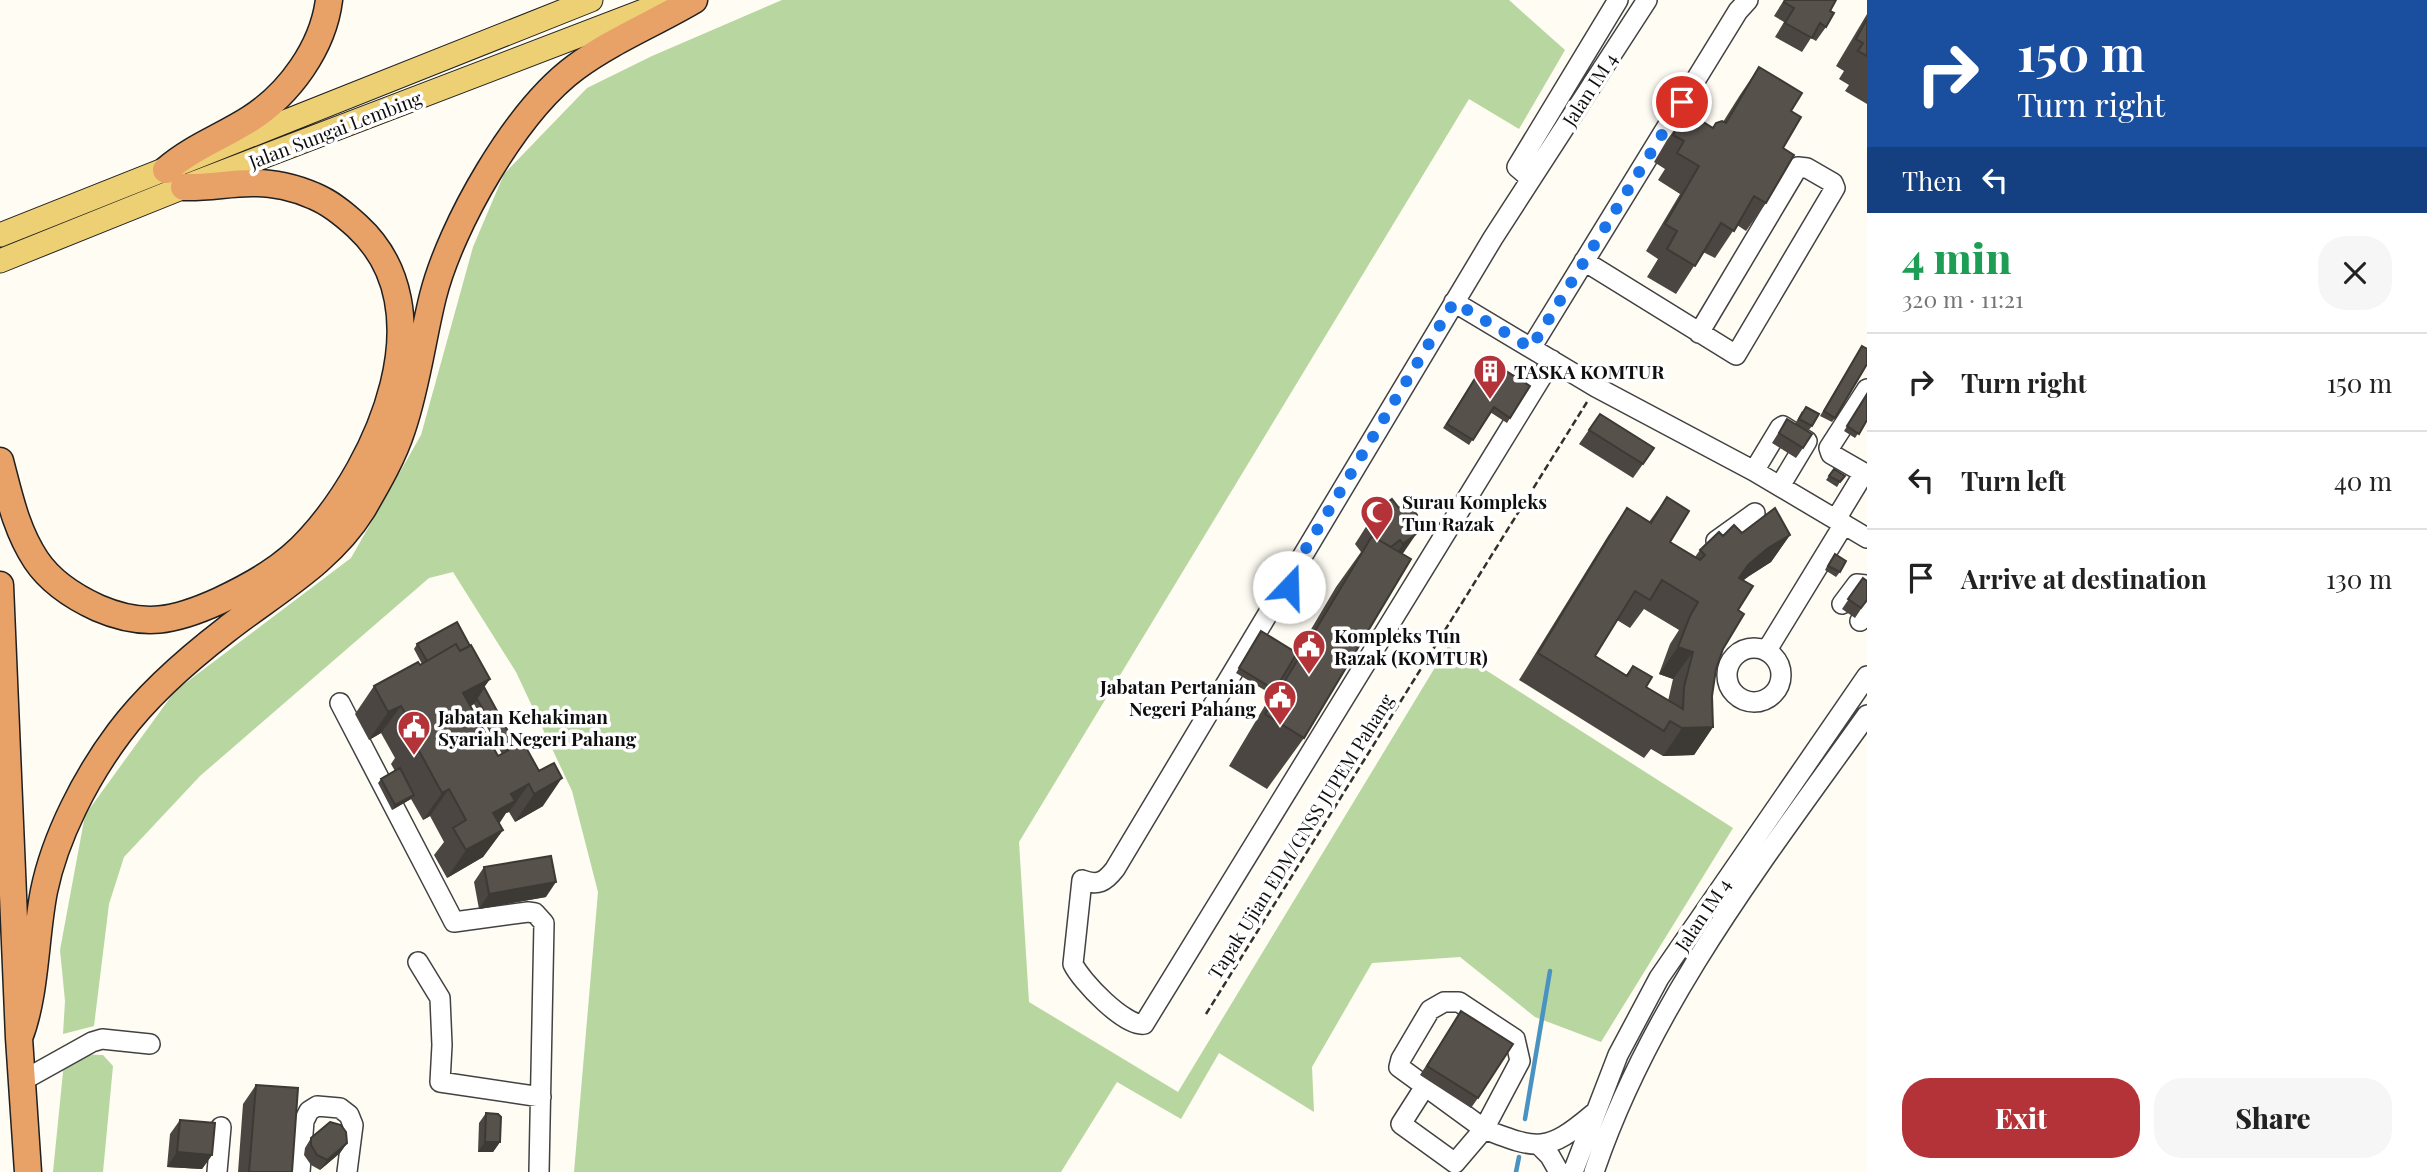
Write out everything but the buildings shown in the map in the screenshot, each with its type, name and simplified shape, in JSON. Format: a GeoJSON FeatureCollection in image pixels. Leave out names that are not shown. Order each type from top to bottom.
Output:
{"type":"FeatureCollection","features":[{"type":"Feature","properties":{"kind":"highway"},"geometry":{"type":"LineString","coordinates":[[0,461],[18,529],[37,561],[59,585],[85,602],[117,616],[152,621],[172,619],[199,610],[240,591],[277,569],[328,519],[375,441],[393,385],[402,334],[399,298],[389,267],[373,240],[344,214],[313,196],[282,186],[254,183],[211,187],[175,178],[184,155],[251,119],[286,90],[310,55],[328,10],[329,0]]}},
{"type":"Feature","properties":{"kind":"highway"},"geometry":{"type":"LineString","coordinates":[[19,1038],[26,1011],[44,889],[57,848],[85,784],[104,753],[150,697],[227,629],[258,608],[316,561],[355,520],[380,480],[402,430],[433,295],[454,238],[476,192],[534,110],[574,68],[640,26],[694,0]]}},
{"type":"Feature","properties":{"kind":"highway"},"geometry":{"type":"LineString","coordinates":[[0,585],[19,1038],[28,1172]]}},
{"type":"Feature","properties":{"kind":"main road","name":"Jalan Sungai Lembing"},"geometry":{"type":"LineString","coordinates":[[0,261],[36,247],[175,178],[591,0]]}},
{"type":"Feature","properties":{"kind":"main road","name":"Jalan Sungai Lembing"},"geometry":{"type":"LineString","coordinates":[[0,235],[175,178],[672,0]]}},
{"type":"Feature","properties":{"kind":"street","name":"Jalan IM 4"},"geometry":{"type":"LineString","coordinates":[[1524,173],[1618,0]]}},
{"type":"Feature","properties":{"kind":"street","name":"Jalan IM 4"},"geometry":{"type":"LineString","coordinates":[[1524,173],[1647,0]]}},
{"type":"Feature","properties":{"kind":"street"},"geometry":{"type":"LineString","coordinates":[[1531,348],[1738,11],[1748,0]]}},
{"type":"Feature","properties":{"kind":"street"},"geometry":{"type":"LineString","coordinates":[[1584,261],[1699,333],[1736,355],[1835,188],[1833,183],[1807,167],[1798,167],[1699,333]]}},
{"type":"Feature","properties":{"kind":"street"},"geometry":{"type":"LineString","coordinates":[[1524,173],[1454,302],[1293,570],[1286,605],[1231,696],[1204,718],[1115,869],[1105,881],[1093,884],[1082,880],[1073,964],[1078,976],[1131,1023],[1144,1024],[1552,360]]}},
{"type":"Feature","properties":{"kind":"street"},"geometry":{"type":"LineString","coordinates":[[1454,302],[1596,387],[1754,471],[1867,538]]}},
{"type":"Feature","properties":{"kind":"street"},"geometry":{"type":"LineString","coordinates":[[1767,650],[1866,474],[1831,454],[1829,448],[1867,389]]}},
{"type":"Feature","properties":{"kind":"street"},"geometry":{"type":"LineString","coordinates":[[1754,471],[1783,426],[1807,441],[1780,486]]}},
{"type":"Feature","properties":{"kind":"street"},"geometry":{"type":"LineString","coordinates":[[1703,552],[1755,513]]}},
{"type":"Feature","properties":{"kind":"street"},"geometry":{"type":"LineString","coordinates":[[1842,604],[1857,583],[1867,585]]}},
{"type":"Feature","properties":{"kind":"street","name":"Jalan IM 4"},"geometry":{"type":"LineString","coordinates":[[1573,1172],[1618,1055],[1659,978],[1867,676]]}},
{"type":"Feature","properties":{"kind":"street"},"geometry":{"type":"LineString","coordinates":[[340,703],[454,922],[528,912],[535,913],[544,923],[539,1172]]}},
{"type":"Feature","properties":{"kind":"street","name":"Jalan IM 4"},"geometry":{"type":"LineString","coordinates":[[1594,1172],[1608,1130],[1641,1059],[1682,986],[1785,830],[1867,715]]}},
{"type":"Feature","properties":{"kind":"street"},"geometry":{"type":"LineString","coordinates":[[1768,820],[1785,830]]}},
{"type":"Feature","properties":{"kind":"street"},"geometry":{"type":"LineString","coordinates":[[418,962],[440,998],[440,1083],[541,1097]]}},
{"type":"Feature","properties":{"kind":"street"},"geometry":{"type":"LineString","coordinates":[[1424,1088],[1401,1124],[1455,1163],[1484,1129],[1520,1061],[1515,1039],[1459,1002],[1444,1003],[1430,1010],[1401,1059],[1399,1068],[1484,1129],[1511,1140],[1540,1146],[1550,1144],[1596,1111]]}},
{"type":"Feature","properties":{"kind":"street"},"geometry":{"type":"LineString","coordinates":[[22,1081],[102,1039],[150,1044]]}},
{"type":"Feature","properties":{"kind":"street"},"geometry":{"type":"LineString","coordinates":[[300,1172],[304,1121],[309,1111],[317,1106],[340,1108],[349,1115],[354,1125],[346,1172]]}},
{"type":"Feature","properties":{"kind":"street"},"geometry":{"type":"LineString","coordinates":[[217,1172],[221,1127]]}},
{"type":"Feature","properties":{"kind":"street"},"geometry":{"type":"LineString","coordinates":[[1540,1146],[1550,1156],[1559,1172]]}},
{"type":"Feature","properties":{"kind":"path","name":"Tapak Ujian EDM/GNSS JUPEM Pahang"},"geometry":{"type":"LineString","coordinates":[[1206,1014],[1596,387]]}},
{"type":"Feature","properties":{"kind":"green space"},"geometry":{"type":"Polygon","coordinates":[[[782,0],[1509,0],[1565,50],[1519,129],[1469,99],[1019,842],[1029,1002],[1178,1092],[1448,646],[1733,828],[1601,1042],[1535,1017],[1460,957],[1372,963],[1312,1067],[1314,1112],[1219,1053],[1181,1119],[1117,1082],[1061,1172],[574,1172],[598,892],[572,791],[516,672],[453,572],[429,578],[200,776],[124,857],[109,904],[94,1026],[63,1034],[65,1001],[60,950],[85,815],[175,691],[351,558],[421,435],[473,247],[504,174],[587,88],[652,56],[782,0]]]}},
{"type":"Feature","properties":{"kind":"green space"},"geometry":{"type":"Polygon","coordinates":[[[76,1054],[103,1055],[113,1066],[103,1172],[53,1172],[64,1062],[76,1054]]]}},
{"type":"Feature","properties":{"kind":"waterway"},"geometry":{"type":"LineString","coordinates":[[1525,1119],[1550,971]]}},
{"type":"Feature","properties":{"kind":"waterway"},"geometry":{"type":"LineString","coordinates":[[1516,1172],[1519,1157]]}},
{"type":"Feature","properties":{"kind":"place","name":"TASKA KOMTUR"},"geometry":{"type":"Point","coordinates":[1490,401]}},
{"type":"Feature","properties":{"kind":"place","name":"Surau Kompleks Tun Razak"},"geometry":{"type":"Point","coordinates":[1377,542]}},
{"type":"Feature","properties":{"kind":"place","name":"Kompleks Tun Razak (KOMTUR)"},"geometry":{"type":"Point","coordinates":[1309,676]}},
{"type":"Feature","properties":{"kind":"place","name":"Jabatan Pertanian Negeri Pahang"},"geometry":{"type":"Point","coordinates":[1280,727]}},
{"type":"Feature","properties":{"kind":"place","name":"Jabatan Kehakiman Syariah Negeri Pahang"},"geometry":{"type":"Point","coordinates":[414,757]}},
{"type":"Feature","properties":{"kind":"route"},"geometry":{"type":"LineString","coordinates":[[1289,587],[1293,570],[1454,302],[1531,348],[1682,102]]}}]}
